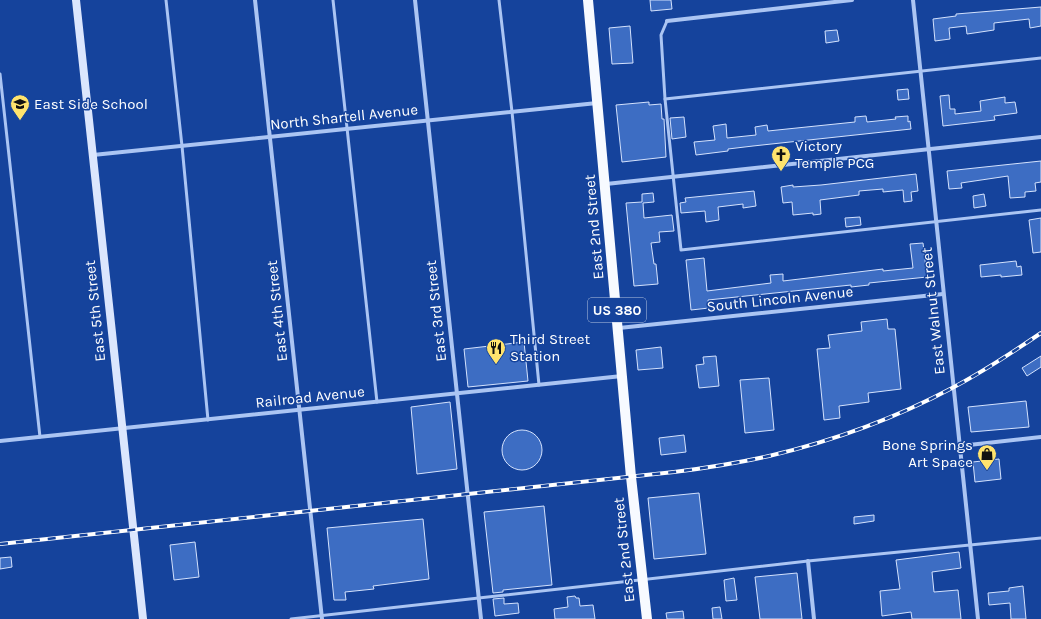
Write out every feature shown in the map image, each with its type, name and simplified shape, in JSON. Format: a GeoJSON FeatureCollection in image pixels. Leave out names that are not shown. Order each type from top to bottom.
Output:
{"type":"FeatureCollection","features":[{"type":"Feature","properties":{"kind":"main road","name":"East 2nd Street"},"geometry":{"type":"LineString","coordinates":[[588,0],[631,477],[647,619]]}},
{"type":"Feature","properties":{"kind":"street","name":"East 5th Street"},"geometry":{"type":"LineString","coordinates":[[76,0],[143,619]]}},
{"type":"Feature","properties":{"kind":"street","name":"East 4th Street"},"geometry":{"type":"LineString","coordinates":[[255,0],[321,617]]}},
{"type":"Feature","properties":{"kind":"street","name":"East 3rd Street"},"geometry":{"type":"LineString","coordinates":[[415,0],[481,619]]}},
{"type":"Feature","properties":{"kind":"street"},"geometry":{"type":"LineString","coordinates":[[667,21],[852,0]]}},
{"type":"Feature","properties":{"kind":"street","name":"East Walnut Street"},"geometry":{"type":"LineString","coordinates":[[912,0],[921,72],[978,619]]}},
{"type":"Feature","properties":{"kind":"street","name":"North Shartell Avenue"},"geometry":{"type":"LineString","coordinates":[[93,155],[598,103]]}},
{"type":"Feature","properties":{"kind":"street"},"geometry":{"type":"LineString","coordinates":[[605,184],[1041,137]]}},
{"type":"Feature","properties":{"kind":"street","name":"South Lincoln Avenue"},"geometry":{"type":"LineString","coordinates":[[618,328],[944,294]]}},
{"type":"Feature","properties":{"kind":"street","name":"Railroad Avenue"},"geometry":{"type":"LineString","coordinates":[[0,441],[623,376]]}},
{"type":"Feature","properties":{"kind":"street"},"geometry":{"type":"LineString","coordinates":[[960,446],[1041,437]]}},
{"type":"Feature","properties":{"kind":"street"},"geometry":{"type":"LineString","coordinates":[[808,561],[814,619]]}},
{"type":"Feature","properties":{"kind":"lane"},"geometry":{"type":"LineString","coordinates":[[166,0],[182,146],[208,420]]}},
{"type":"Feature","properties":{"kind":"lane"},"geometry":{"type":"LineString","coordinates":[[333,0],[377,402]]}},
{"type":"Feature","properties":{"kind":"lane"},"geometry":{"type":"LineString","coordinates":[[499,0],[512,112],[539,385]]}},
{"type":"Feature","properties":{"kind":"lane"},"geometry":{"type":"LineString","coordinates":[[667,21],[662,35],[665,99],[681,250],[1041,210]]}},
{"type":"Feature","properties":{"kind":"lane"},"geometry":{"type":"LineString","coordinates":[[665,99],[1041,58]]}},
{"type":"Feature","properties":{"kind":"lane"},"geometry":{"type":"LineString","coordinates":[[0,74],[40,437]]}},
{"type":"Feature","properties":{"kind":"lane"},"geometry":{"type":"LineString","coordinates":[[291,619],[321,617],[642,581],[808,561],[1041,538]]}},
{"type":"Feature","properties":{"kind":"building"},"geometry":{"type":"Polygon","coordinates":[[[650,0],[671,0],[672,9],[651,11],[650,0]]]}},
{"type":"Feature","properties":{"kind":"building"},"geometry":{"type":"Polygon","coordinates":[[[1041,7],[1041,26],[1030,28],[1029,19],[994,23],[994,30],[967,34],[966,26],[949,28],[950,39],[935,41],[933,19],[956,16],[956,14],[1041,7]]]}},
{"type":"Feature","properties":{"kind":"building"},"geometry":{"type":"Polygon","coordinates":[[[630,26],[633,63],[612,64],[609,28],[630,26]]]}},
{"type":"Feature","properties":{"kind":"building"},"geometry":{"type":"Polygon","coordinates":[[[837,30],[839,41],[826,43],[825,31],[837,30]]]}},
{"type":"Feature","properties":{"kind":"building"},"geometry":{"type":"Polygon","coordinates":[[[908,89],[909,99],[898,100],[897,90],[908,89]]]}},
{"type":"Feature","properties":{"kind":"building"},"geometry":{"type":"Polygon","coordinates":[[[949,95],[950,109],[955,109],[955,114],[981,111],[980,101],[1005,97],[1005,103],[1015,102],[1017,113],[994,116],[995,120],[943,126],[940,96],[949,95]]]}},
{"type":"Feature","properties":{"kind":"building"},"geometry":{"type":"Polygon","coordinates":[[[649,102],[649,105],[661,104],[662,119],[664,119],[666,157],[622,162],[616,105],[649,102]]]}},
{"type":"Feature","properties":{"kind":"building"},"geometry":{"type":"Polygon","coordinates":[[[866,116],[867,122],[896,119],[895,117],[908,116],[908,122],[910,121],[911,129],[728,149],[728,151],[696,155],[694,142],[715,140],[713,126],[726,124],[727,138],[756,135],[755,127],[767,125],[768,131],[855,122],[855,117],[866,116]]]}},
{"type":"Feature","properties":{"kind":"building"},"geometry":{"type":"Polygon","coordinates":[[[684,117],[686,137],[672,139],[670,118],[684,117]]]}},
{"type":"Feature","properties":{"kind":"building"},"geometry":{"type":"Polygon","coordinates":[[[1041,161],[1041,182],[1035,183],[1036,191],[1025,192],[1025,197],[1010,198],[1008,176],[961,183],[962,188],[949,189],[947,171],[1041,161]]]}},
{"type":"Feature","properties":{"kind":"building"},"geometry":{"type":"Polygon","coordinates":[[[916,174],[918,191],[911,192],[912,201],[904,202],[903,190],[883,192],[883,189],[859,191],[859,195],[820,200],[821,214],[813,215],[813,213],[793,215],[792,202],[783,203],[781,187],[793,185],[793,187],[821,185],[916,174]]]}},
{"type":"Feature","properties":{"kind":"building"},"geometry":{"type":"Polygon","coordinates":[[[754,191],[756,206],[743,208],[743,204],[718,207],[719,220],[706,222],[705,211],[681,213],[680,203],[686,202],[685,198],[754,191]]]}},
{"type":"Feature","properties":{"kind":"building"},"geometry":{"type":"Polygon","coordinates":[[[653,193],[654,202],[643,203],[644,218],[672,215],[674,231],[659,232],[660,242],[651,243],[654,264],[656,264],[658,284],[634,286],[626,203],[642,202],[642,194],[653,193]]]}},
{"type":"Feature","properties":{"kind":"building"},"geometry":{"type":"Polygon","coordinates":[[[984,194],[986,206],[974,208],[973,196],[984,194]]]}},
{"type":"Feature","properties":{"kind":"building"},"geometry":{"type":"Polygon","coordinates":[[[860,217],[861,225],[846,227],[845,218],[860,217]]]}},
{"type":"Feature","properties":{"kind":"building"},"geometry":{"type":"Polygon","coordinates":[[[1041,218],[1041,252],[1033,253],[1029,220],[1041,218]]]}},
{"type":"Feature","properties":{"kind":"building"},"geometry":{"type":"Polygon","coordinates":[[[923,243],[927,277],[869,283],[869,285],[851,287],[851,285],[708,300],[709,308],[691,310],[686,260],[704,258],[707,291],[771,283],[770,275],[783,274],[783,281],[883,269],[883,271],[913,268],[910,244],[923,243]]]}},
{"type":"Feature","properties":{"kind":"building"},"geometry":{"type":"Polygon","coordinates":[[[1016,261],[1017,267],[1021,266],[1022,275],[981,277],[980,265],[1016,261]]]}},
{"type":"Feature","properties":{"kind":"building"},"geometry":{"type":"Polygon","coordinates":[[[887,319],[888,329],[895,329],[901,389],[868,393],[869,402],[839,406],[840,418],[824,420],[817,349],[830,348],[828,335],[862,331],[861,322],[887,319]]]}},
{"type":"Feature","properties":{"kind":"building","name":"Third Street Station"},"geometry":{"type":"Polygon","coordinates":[[[524,342],[528,381],[468,387],[464,349],[524,342]]]}},
{"type":"Feature","properties":{"kind":"building"},"geometry":{"type":"Polygon","coordinates":[[[661,347],[663,368],[638,370],[636,350],[661,347]]]}},
{"type":"Feature","properties":{"kind":"building"},"geometry":{"type":"Polygon","coordinates":[[[716,356],[719,386],[699,388],[696,365],[704,364],[703,357],[716,356]]]}},
{"type":"Feature","properties":{"kind":"building"},"geometry":{"type":"Polygon","coordinates":[[[1041,356],[1041,367],[1027,376],[1022,368],[1041,356]]]}},
{"type":"Feature","properties":{"kind":"building"},"geometry":{"type":"Polygon","coordinates":[[[769,378],[774,430],[745,433],[740,380],[769,378]]]}},
{"type":"Feature","properties":{"kind":"building"},"geometry":{"type":"Polygon","coordinates":[[[1026,401],[1029,427],[971,432],[968,407],[1026,401]]]}},
{"type":"Feature","properties":{"kind":"building"},"geometry":{"type":"Polygon","coordinates":[[[450,402],[457,469],[417,474],[411,407],[450,402]]]}},
{"type":"Feature","properties":{"kind":"building"},"geometry":{"type":"Polygon","coordinates":[[[522,430],[530,432],[536,436],[540,442],[542,450],[540,458],[536,464],[530,468],[522,470],[514,468],[508,464],[504,458],[502,450],[504,442],[508,436],[514,432],[522,430]]]}},
{"type":"Feature","properties":{"kind":"building"},"geometry":{"type":"Polygon","coordinates":[[[684,435],[686,452],[661,455],[659,438],[684,435]]]}},
{"type":"Feature","properties":{"kind":"building","name":"Bone Springs Art Space"},"geometry":{"type":"Polygon","coordinates":[[[999,459],[1001,479],[975,482],[973,462],[999,459]]]}},
{"type":"Feature","properties":{"kind":"building"},"geometry":{"type":"Polygon","coordinates":[[[699,493],[706,554],[654,559],[648,498],[699,493]]]}},
{"type":"Feature","properties":{"kind":"building"},"geometry":{"type":"Polygon","coordinates":[[[544,506],[552,585],[503,590],[503,592],[493,593],[484,512],[544,506]]]}},
{"type":"Feature","properties":{"kind":"building"},"geometry":{"type":"Polygon","coordinates":[[[874,515],[874,521],[854,524],[854,517],[874,515]]]}},
{"type":"Feature","properties":{"kind":"building"},"geometry":{"type":"Polygon","coordinates":[[[423,519],[429,579],[373,586],[374,589],[345,592],[346,600],[334,600],[327,528],[423,519]]]}},
{"type":"Feature","properties":{"kind":"building"},"geometry":{"type":"Polygon","coordinates":[[[195,542],[199,577],[174,580],[170,545],[195,542]]]}},
{"type":"Feature","properties":{"kind":"building"},"geometry":{"type":"Polygon","coordinates":[[[959,552],[961,568],[932,572],[934,592],[958,590],[961,619],[912,619],[911,612],[882,616],[880,591],[900,589],[896,560],[959,552]]]}},
{"type":"Feature","properties":{"kind":"building"},"geometry":{"type":"Polygon","coordinates":[[[11,557],[12,567],[0,569],[0,558],[11,557]]]}},
{"type":"Feature","properties":{"kind":"building"},"geometry":{"type":"Polygon","coordinates":[[[797,573],[802,619],[760,619],[755,577],[797,573]]]}},
{"type":"Feature","properties":{"kind":"building"},"geometry":{"type":"Polygon","coordinates":[[[734,578],[737,600],[726,601],[724,580],[734,578]]]}},
{"type":"Feature","properties":{"kind":"building"},"geometry":{"type":"Polygon","coordinates":[[[1023,586],[1026,619],[1011,619],[1010,603],[989,605],[988,593],[1009,591],[1009,588],[1023,586]]]}},
{"type":"Feature","properties":{"kind":"building"},"geometry":{"type":"Polygon","coordinates":[[[575,596],[576,598],[579,598],[580,606],[593,605],[595,619],[555,619],[554,609],[568,607],[567,597],[575,596]]]}},
{"type":"Feature","properties":{"kind":"building"},"geometry":{"type":"Polygon","coordinates":[[[504,598],[504,604],[518,603],[519,613],[495,616],[493,599],[504,598]]]}},
{"type":"Feature","properties":{"kind":"building"},"geometry":{"type":"Polygon","coordinates":[[[720,607],[722,619],[713,619],[712,608],[720,607]]]}},
{"type":"Feature","properties":{"kind":"building"},"geometry":{"type":"Polygon","coordinates":[[[683,611],[684,619],[667,619],[666,613],[683,611]]]}},
{"type":"Feature","properties":{"kind":"railway"},"geometry":{"type":"LineString","coordinates":[[0,544],[674,472],[757,459],[840,436],[910,409],[954,387],[1041,333]]}},
{"type":"Feature","properties":{"kind":"place","name":"East Side School"},"geometry":{"type":"Point","coordinates":[20,121]}},
{"type":"Feature","properties":{"kind":"place","name":"Victory Temple PCG"},"geometry":{"type":"Point","coordinates":[781,172]}},
{"type":"Feature","properties":{"kind":"place","name":"Third Street Station"},"geometry":{"type":"Point","coordinates":[496,365]}},
{"type":"Feature","properties":{"kind":"place","name":"Bone Springs Art Space"},"geometry":{"type":"Point","coordinates":[987,471]}}]}
